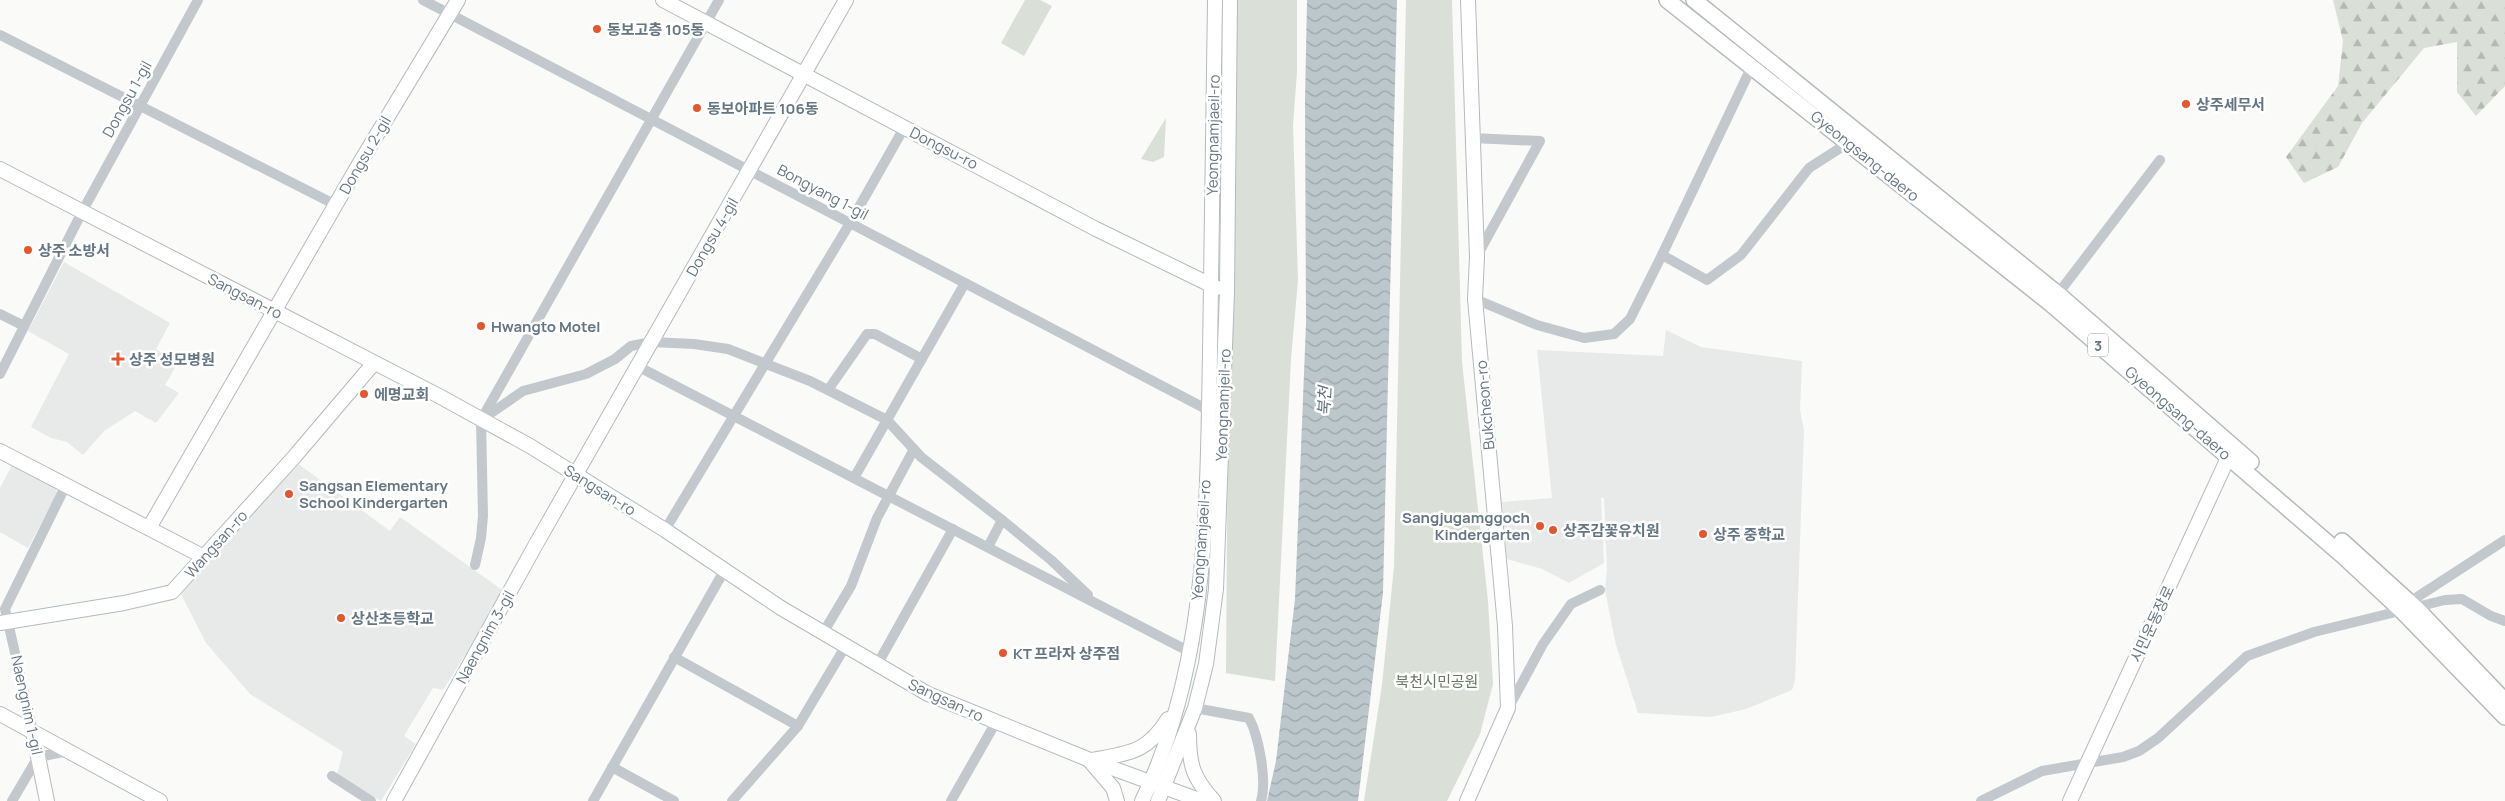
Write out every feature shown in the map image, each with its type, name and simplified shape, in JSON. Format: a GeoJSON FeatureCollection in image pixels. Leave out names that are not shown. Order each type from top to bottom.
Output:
{"type":"FeatureCollection","features":[{"type":"Feature","properties":{"kind":"main road","name":"Gyeongsang-daero"},"geometry":{"type":"LineString","coordinates":[[1667,0],[1848,143],[2054,299]]}},
{"type":"Feature","properties":{"kind":"main road","name":"Gyeongsang-daero"},"geometry":{"type":"LineString","coordinates":[[1694,0],[2054,299],[2407,608],[2505,701]]}},
{"type":"Feature","properties":{"kind":"main road","name":"Gyeongsang-daero"},"geometry":{"type":"LineString","coordinates":[[2407,608],[2505,717]]}},
{"type":"Feature","properties":{"kind":"street","name":"Dongsu 1-gil"},"geometry":{"type":"LineString","coordinates":[[0,374],[82,212],[198,0]]}},
{"type":"Feature","properties":{"kind":"street","name":"Bongyang 1-gil"},"geometry":{"type":"LineString","coordinates":[[423,0],[1208,410]]}},
{"type":"Feature","properties":{"kind":"street","name":"Dongsu 2-gil"},"geometry":{"type":"LineString","coordinates":[[149,528],[276,312],[336,205],[458,0]]}},
{"type":"Feature","properties":{"kind":"street","name":"Dongsu-ro"},"geometry":{"type":"LineString","coordinates":[[663,0],[1096,229],[1227,292]]}},
{"type":"Feature","properties":{"kind":"street"},"geometry":{"type":"LineString","coordinates":[[475,565],[482,538],[483,516],[481,420],[719,0]]}},
{"type":"Feature","properties":{"kind":"street","name":"Dongsu 4-gil"},"geometry":{"type":"LineString","coordinates":[[577,474],[846,0]]}},
{"type":"Feature","properties":{"kind":"street","name":"Yeongnamjaeil-ro"},"geometry":{"type":"LineString","coordinates":[[1142,801],[1179,702],[1190,652],[1199,589],[1208,410],[1215,0]]}},
{"type":"Feature","properties":{"kind":"street","name":"Yeongnamjeil-ro"},"geometry":{"type":"LineString","coordinates":[[1158,801],[1166,786],[1195,708],[1206,664],[1216,589],[1227,292],[1230,0]]}},
{"type":"Feature","properties":{"kind":"street","name":"Bukcheon-ro"},"geometry":{"type":"LineString","coordinates":[[1467,801],[1508,708],[1505,626],[1475,299],[1477,257],[1468,0]]}},
{"type":"Feature","properties":{"kind":"street"},"geometry":{"type":"LineString","coordinates":[[0,35],[336,205]]}},
{"type":"Feature","properties":{"kind":"street"},"geometry":{"type":"LineString","coordinates":[[1475,299],[1537,325],[1584,338],[1614,334],[1630,319],[1752,66]]}},
{"type":"Feature","properties":{"kind":"street"},"geometry":{"type":"LineString","coordinates":[[665,530],[850,223],[904,128]]}},
{"type":"Feature","properties":{"kind":"street"},"geometry":{"type":"LineString","coordinates":[[1472,138],[1540,141],[1477,257]]}},
{"type":"Feature","properties":{"kind":"street"},"geometry":{"type":"LineString","coordinates":[[1662,255],[1707,280],[1741,255],[1809,168],[1848,143]]}},
{"type":"Feature","properties":{"kind":"street"},"geometry":{"type":"LineString","coordinates":[[2054,299],[2160,160]]}},
{"type":"Feature","properties":{"kind":"street","name":"Sangsan-ro"},"geometry":{"type":"LineString","coordinates":[[0,169],[374,363],[577,474],[845,647],[928,694],[1090,760],[1166,786],[1202,801]]}},
{"type":"Feature","properties":{"kind":"street"},"geometry":{"type":"LineString","coordinates":[[854,478],[965,283]]}},
{"type":"Feature","properties":{"kind":"street"},"geometry":{"type":"LineString","coordinates":[[0,314],[24,326]]}},
{"type":"Feature","properties":{"kind":"street"},"geometry":{"type":"LineString","coordinates":[[828,390],[867,334],[875,334],[922,359]]}},
{"type":"Feature","properties":{"kind":"street"},"geometry":{"type":"LineString","coordinates":[[481,420],[523,391],[586,374],[615,359],[632,346],[652,342],[694,344],[728,349],[765,362],[828,390],[887,420],[921,458],[1051,560],[1099,605]]}},
{"type":"Feature","properties":{"kind":"street","name":"Wangsan-ro"},"geometry":{"type":"LineString","coordinates":[[5,618],[124,603],[172,592],[296,456],[374,363]]}},
{"type":"Feature","properties":{"kind":"street"},"geometry":{"type":"LineString","coordinates":[[637,366],[1190,652]]}},
{"type":"Feature","properties":{"kind":"street"},"geometry":{"type":"LineString","coordinates":[[823,633],[851,586],[877,518],[914,449]]}},
{"type":"Feature","properties":{"kind":"street"},"geometry":{"type":"LineString","coordinates":[[0,451],[204,557]]}},
{"type":"Feature","properties":{"kind":"street","name":"시민운동장로"},"geometry":{"type":"LineString","coordinates":[[2070,801],[2090,762],[2231,452]]}},
{"type":"Feature","properties":{"kind":"street","name":"Naengnim 3-gil"},"geometry":{"type":"LineString","coordinates":[[394,801],[577,474]]}},
{"type":"Feature","properties":{"kind":"street"},"geometry":{"type":"LineString","coordinates":[[5,618],[66,485]]}},
{"type":"Feature","properties":{"kind":"street"},"geometry":{"type":"LineString","coordinates":[[988,547],[1002,520]]}},
{"type":"Feature","properties":{"kind":"street"},"geometry":{"type":"LineString","coordinates":[[877,666],[953,529]]}},
{"type":"Feature","properties":{"kind":"street"},"geometry":{"type":"LineString","coordinates":[[2407,608],[2505,540]]}},
{"type":"Feature","properties":{"kind":"street"},"geometry":{"type":"LineString","coordinates":[[593,801],[724,570]]}},
{"type":"Feature","properties":{"kind":"street"},"geometry":{"type":"LineString","coordinates":[[1508,708],[1543,644],[1572,604],[1600,590]]}},
{"type":"Feature","properties":{"kind":"street"},"geometry":{"type":"LineString","coordinates":[[1981,801],[2042,771],[2123,758],[2140,751],[2158,738],[2247,656],[2314,632],[2407,608],[2445,600],[2462,599],[2491,616],[2505,621]]}},
{"type":"Feature","properties":{"kind":"street","name":"Naengnim 1-gil"},"geometry":{"type":"LineString","coordinates":[[5,618],[33,732],[47,801]]}},
{"type":"Feature","properties":{"kind":"street"},"geometry":{"type":"LineString","coordinates":[[732,801],[798,726],[845,647]]}},
{"type":"Feature","properties":{"kind":"street"},"geometry":{"type":"LineString","coordinates":[[674,657],[798,726]]}},
{"type":"Feature","properties":{"kind":"street"},"geometry":{"type":"LineString","coordinates":[[1117,801],[1113,788],[1090,760],[1126,754],[1151,742],[1179,702]]}},
{"type":"Feature","properties":{"kind":"street"},"geometry":{"type":"LineString","coordinates":[[1195,708],[1249,718],[1256,731],[1264,790],[1261,801]]}},
{"type":"Feature","properties":{"kind":"street"},"geometry":{"type":"LineString","coordinates":[[0,714],[160,801]]}},
{"type":"Feature","properties":{"kind":"street"},"geometry":{"type":"LineString","coordinates":[[951,801],[996,722]]}},
{"type":"Feature","properties":{"kind":"street"},"geometry":{"type":"LineString","coordinates":[[1189,726],[1189,758],[1193,774],[1214,801]]}},
{"type":"Feature","properties":{"kind":"street"},"geometry":{"type":"LineString","coordinates":[[12,801],[38,758],[68,751]]}},
{"type":"Feature","properties":{"kind":"street"},"geometry":{"type":"LineString","coordinates":[[612,767],[674,801]]}},
{"type":"Feature","properties":{"kind":"street"},"geometry":{"type":"LineString","coordinates":[[332,776],[371,801]]}},
{"type":"Feature","properties":{"kind":"shaded area","name":"상주 성모병원"},"geometry":{"type":"Polygon","coordinates":[[[64,262],[170,323],[156,349],[177,364],[165,385],[179,393],[156,423],[135,411],[104,431],[83,455],[67,442],[51,438],[31,427],[69,354],[28,331],[64,262]]]}},
{"type":"Feature","properties":{"kind":"shaded area","name":"상주 중학교"},"geometry":{"type":"Polygon","coordinates":[[[1666,330],[1701,347],[1802,361],[1800,410],[1804,430],[1795,680],[1792,690],[1746,709],[1711,717],[1638,713],[1616,645],[1605,590],[1607,569],[1604,498],[1601,498],[1604,563],[1569,583],[1542,569],[1507,559],[1502,502],[1552,498],[1537,350],[1663,356],[1666,330]]]}},
{"type":"Feature","properties":{"kind":"shaded area"},"geometry":{"type":"Polygon","coordinates":[[[13,463],[55,486],[57,493],[28,548],[0,532],[0,488],[13,463]]]}},
{"type":"Feature","properties":{"kind":"shaded area","name":"상산초등학교"},"geometry":{"type":"Polygon","coordinates":[[[297,463],[390,531],[400,517],[505,592],[443,690],[433,688],[404,736],[416,744],[381,801],[337,775],[343,752],[250,694],[206,643],[181,594],[297,463]]]}},
{"type":"Feature","properties":{"kind":"green space"},"geometry":{"type":"Polygon","coordinates":[[[1025,0],[1040,0],[1052,6],[1024,56],[1001,43],[1025,0]]]}},
{"type":"Feature","properties":{"kind":"green space"},"geometry":{"type":"Polygon","coordinates":[[[1231,0],[1297,0],[1297,72],[1293,125],[1298,280],[1291,359],[1275,681],[1226,673],[1231,0]]]}},
{"type":"Feature","properties":{"kind":"green space","name":"북천시민공원"},"geometry":{"type":"Polygon","coordinates":[[[1406,0],[1452,0],[1462,362],[1488,601],[1493,684],[1480,734],[1447,801],[1364,801],[1382,685],[1394,567],[1406,0]]]}},
{"type":"Feature","properties":{"kind":"green space"},"geometry":{"type":"Polygon","coordinates":[[[2333,0],[2505,0],[2505,86],[2476,116],[2457,92],[2457,42],[2424,48],[2362,123],[2338,167],[2304,183],[2286,157],[2338,86],[2343,41],[2333,0]]]}},
{"type":"Feature","properties":{"kind":"green space"},"geometry":{"type":"Polygon","coordinates":[[[1166,118],[1164,157],[1153,162],[1141,159],[1166,118]]]}},
{"type":"Feature","properties":{"kind":"water","name":"북천"},"geometry":{"type":"Polygon","coordinates":[[[1307,0],[1397,0],[1383,593],[1358,801],[1267,801],[1276,761],[1295,599],[1306,323],[1305,101],[1307,0]]]}},
{"type":"Feature","properties":{"kind":"place","name":"동보고층 105동"},"geometry":{"type":"Point","coordinates":[597,29]}},
{"type":"Feature","properties":{"kind":"place","name":"상주세무서"},"geometry":{"type":"Point","coordinates":[2186,104]}},
{"type":"Feature","properties":{"kind":"place","name":"동보아파트 106동"},"geometry":{"type":"Point","coordinates":[697,108]}},
{"type":"Feature","properties":{"kind":"place","name":"상주 소방서"},"geometry":{"type":"Point","coordinates":[28,250]}},
{"type":"Feature","properties":{"kind":"place","name":"Hwangto Motel"},"geometry":{"type":"Point","coordinates":[481,326]}},
{"type":"Feature","properties":{"kind":"place","name":"상주 성모병원"},"geometry":{"type":"Point","coordinates":[118,359]}},
{"type":"Feature","properties":{"kind":"place","name":"에명교회"},"geometry":{"type":"Point","coordinates":[364,394]}},
{"type":"Feature","properties":{"kind":"place","name":"Sangsan Elementary School Kindergarten"},"geometry":{"type":"Point","coordinates":[289,494]}},
{"type":"Feature","properties":{"kind":"place","name":"Sangjugamggoch Kindergarten"},"geometry":{"type":"Point","coordinates":[1540,526]}},
{"type":"Feature","properties":{"kind":"place","name":"상주감꽃유치원"},"geometry":{"type":"Point","coordinates":[1553,530]}},
{"type":"Feature","properties":{"kind":"place","name":"상주 중학교"},"geometry":{"type":"Point","coordinates":[1703,534]}},
{"type":"Feature","properties":{"kind":"place","name":"상산초등학교"},"geometry":{"type":"Point","coordinates":[341,618]}},
{"type":"Feature","properties":{"kind":"place","name":"KT 프라자 상주점"},"geometry":{"type":"Point","coordinates":[1003,653]}}]}
